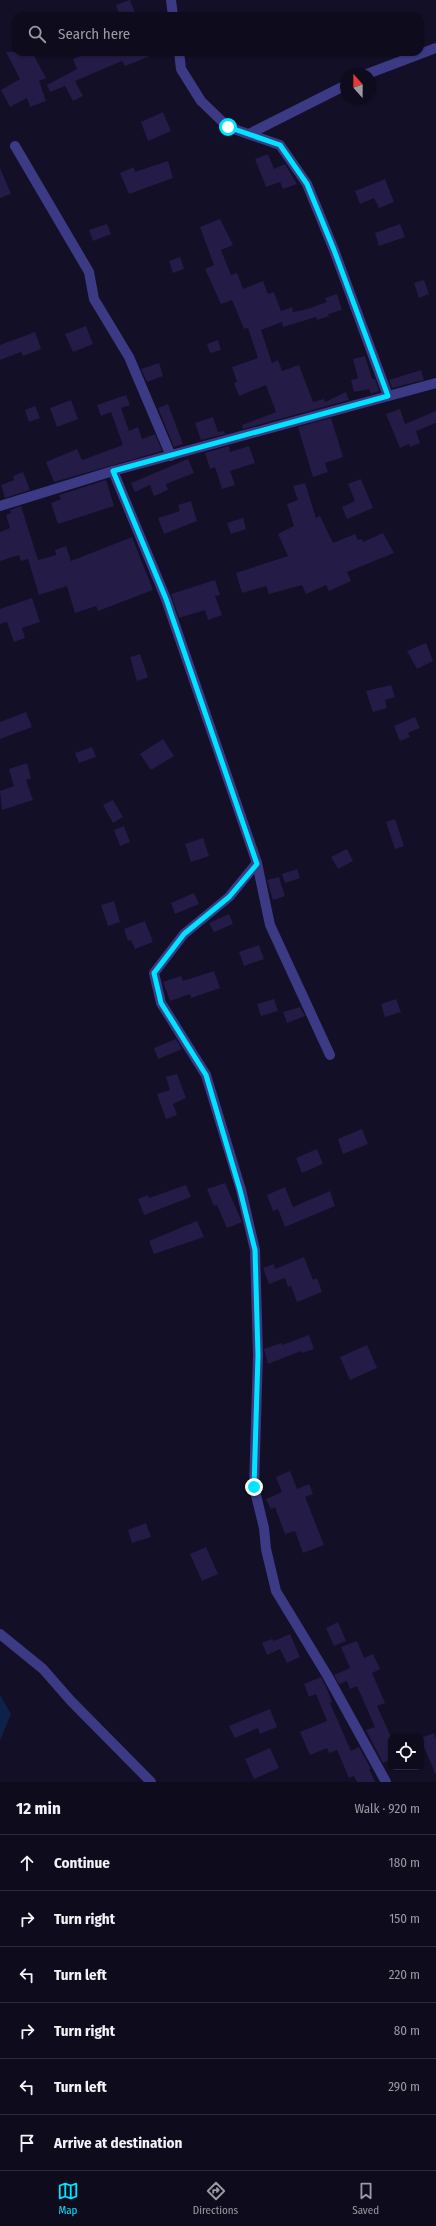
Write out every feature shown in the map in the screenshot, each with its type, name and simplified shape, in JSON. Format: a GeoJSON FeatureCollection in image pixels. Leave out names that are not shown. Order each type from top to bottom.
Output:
{"type":"FeatureCollection","features":[{"type":"Feature","properties":{"kind":"street"},"geometry":{"type":"LineString","coordinates":[[171,0],[173,12]]}},
{"type":"Feature","properties":{"kind":"street"},"geometry":{"type":"LineString","coordinates":[[424,53],[436,48]]}},
{"type":"Feature","properties":{"kind":"street"},"geometry":{"type":"LineString","coordinates":[[179,56],[181,70],[201,101],[228,127],[280,145],[307,184],[334,250],[388,396]]}},
{"type":"Feature","properties":{"kind":"street"},"geometry":{"type":"LineString","coordinates":[[376,71],[415,56]]}},
{"type":"Feature","properties":{"kind":"street"},"geometry":{"type":"LineString","coordinates":[[249,134],[340,88]]}},
{"type":"Feature","properties":{"kind":"street"},"geometry":{"type":"LineString","coordinates":[[15,146],[89,272],[94,299],[129,357],[171,456]]}},
{"type":"Feature","properties":{"kind":"street"},"geometry":{"type":"LineString","coordinates":[[0,506],[113,471],[436,383]]}},
{"type":"Feature","properties":{"kind":"street"},"geometry":{"type":"LineString","coordinates":[[113,471],[166,599],[257,864],[270,925],[330,1055]]}},
{"type":"Feature","properties":{"kind":"street"},"geometry":{"type":"LineString","coordinates":[[257,864],[229,897],[184,934],[154,973],[161,1003],[206,1075],[240,1190],[255,1250],[258,1355],[254,1487],[264,1528],[266,1549],[276,1591],[327,1676],[386,1782]]}},
{"type":"Feature","properties":{"kind":"street"},"geometry":{"type":"LineString","coordinates":[[0,1634],[43,1669],[71,1701],[151,1782]]}},
{"type":"Feature","properties":{"kind":"water"},"geometry":{"type":"Polygon","coordinates":[[[0,1695],[11,1714],[0,1741],[0,1695]]]}},
{"type":"Feature","properties":{"kind":"building"},"geometry":{"type":"Polygon","coordinates":[[[130,0],[135,12],[119,12],[116,5],[130,0]]]}},
{"type":"Feature","properties":{"kind":"building"},"geometry":{"type":"Polygon","coordinates":[[[6,52],[12,52],[12,56],[34,56],[46,78],[39,81],[46,101],[30,107],[27,98],[10,107],[1,90],[20,79],[6,52]]]}},
{"type":"Feature","properties":{"kind":"building"},"geometry":{"type":"Polygon","coordinates":[[[80,56],[150,56],[125,66],[122,61],[75,81],[83,96],[73,101],[65,86],[50,92],[47,85],[77,69],[73,59],[80,56]]]}},
{"type":"Feature","properties":{"kind":"building"},"geometry":{"type":"Polygon","coordinates":[[[163,112],[171,131],[148,141],[141,122],[163,112]]]}},
{"type":"Feature","properties":{"kind":"building"},"geometry":{"type":"Polygon","coordinates":[[[268,154],[274,169],[285,164],[297,184],[283,189],[280,182],[266,187],[255,159],[268,154]]]}},
{"type":"Feature","properties":{"kind":"building"},"geometry":{"type":"Polygon","coordinates":[[[168,161],[173,178],[129,194],[120,173],[134,167],[135,172],[168,161]]]}},
{"type":"Feature","properties":{"kind":"building"},"geometry":{"type":"Polygon","coordinates":[[[0,168],[11,194],[0,198],[0,168]]]}},
{"type":"Feature","properties":{"kind":"building"},"geometry":{"type":"Polygon","coordinates":[[[385,179],[394,202],[379,208],[374,198],[360,204],[355,191],[385,179]]]}},
{"type":"Feature","properties":{"kind":"building"},"geometry":{"type":"Polygon","coordinates":[[[220,219],[233,245],[221,250],[231,275],[237,273],[243,289],[263,281],[268,294],[274,292],[281,311],[292,307],[293,312],[327,302],[325,298],[337,294],[342,310],[328,314],[329,316],[317,320],[316,317],[283,327],[282,322],[261,330],[272,363],[278,360],[282,371],[299,365],[313,402],[324,399],[325,402],[346,392],[349,400],[243,429],[242,425],[276,412],[266,385],[239,396],[234,383],[237,382],[232,367],[258,358],[248,328],[244,329],[232,300],[221,304],[205,269],[214,265],[200,227],[220,219]]]}},
{"type":"Feature","properties":{"kind":"building"},"geometry":{"type":"Polygon","coordinates":[[[107,224],[111,234],[93,241],[89,230],[107,224]]]}},
{"type":"Feature","properties":{"kind":"building"},"geometry":{"type":"Polygon","coordinates":[[[400,224],[405,237],[379,246],[375,233],[400,224]]]}},
{"type":"Feature","properties":{"kind":"building"},"geometry":{"type":"Polygon","coordinates":[[[180,257],[184,269],[173,273],[169,261],[180,257]]]}},
{"type":"Feature","properties":{"kind":"building"},"geometry":{"type":"Polygon","coordinates":[[[424,280],[429,294],[419,298],[414,283],[424,280]]]}},
{"type":"Feature","properties":{"kind":"building"},"geometry":{"type":"Polygon","coordinates":[[[86,326],[93,344],[73,352],[65,334],[86,326]]]}},
{"type":"Feature","properties":{"kind":"building"},"geometry":{"type":"Polygon","coordinates":[[[35,332],[41,349],[23,356],[21,352],[0,360],[0,345],[35,332]]]}},
{"type":"Feature","properties":{"kind":"building"},"geometry":{"type":"Polygon","coordinates":[[[218,340],[221,350],[210,353],[207,344],[218,340]]]}},
{"type":"Feature","properties":{"kind":"building"},"geometry":{"type":"Polygon","coordinates":[[[365,356],[372,379],[375,379],[379,391],[371,394],[369,389],[354,392],[351,380],[358,378],[353,359],[365,356]]]}},
{"type":"Feature","properties":{"kind":"building"},"geometry":{"type":"Polygon","coordinates":[[[159,363],[163,376],[147,382],[141,369],[159,363]]]}},
{"type":"Feature","properties":{"kind":"building"},"geometry":{"type":"Polygon","coordinates":[[[421,370],[424,380],[392,388],[389,380],[421,370]]]}},
{"type":"Feature","properties":{"kind":"building"},"geometry":{"type":"Polygon","coordinates":[[[126,395],[130,405],[121,408],[129,431],[138,427],[142,439],[155,434],[162,451],[54,482],[46,462],[77,449],[82,460],[123,445],[111,412],[101,416],[97,405],[126,395]]]}},
{"type":"Feature","properties":{"kind":"building"},"geometry":{"type":"Polygon","coordinates":[[[71,400],[78,419],[57,427],[50,408],[71,400]]]}},
{"type":"Feature","properties":{"kind":"building"},"geometry":{"type":"Polygon","coordinates":[[[168,404],[183,444],[174,447],[158,408],[168,404]]]}},
{"type":"Feature","properties":{"kind":"building"},"geometry":{"type":"Polygon","coordinates":[[[35,406],[40,418],[29,422],[25,410],[35,406]]]}},
{"type":"Feature","properties":{"kind":"building"},"geometry":{"type":"Polygon","coordinates":[[[400,409],[405,424],[436,411],[436,423],[416,431],[420,443],[410,447],[409,444],[400,448],[386,414],[400,409]]]}},
{"type":"Feature","properties":{"kind":"building"},"geometry":{"type":"Polygon","coordinates":[[[213,417],[218,432],[224,431],[225,434],[201,440],[195,423],[213,417]]]}},
{"type":"Feature","properties":{"kind":"building"},"geometry":{"type":"Polygon","coordinates":[[[331,418],[343,457],[325,463],[328,472],[313,477],[298,427],[331,418]]]}},
{"type":"Feature","properties":{"kind":"building"},"geometry":{"type":"Polygon","coordinates":[[[229,446],[230,452],[249,446],[255,463],[230,471],[235,485],[222,489],[215,467],[210,469],[205,453],[229,446]]]}},
{"type":"Feature","properties":{"kind":"building"},"geometry":{"type":"Polygon","coordinates":[[[188,459],[194,473],[166,484],[168,490],[154,496],[150,485],[135,492],[131,483],[188,459]]]}},
{"type":"Feature","properties":{"kind":"building"},"geometry":{"type":"Polygon","coordinates":[[[23,472],[30,490],[5,498],[1,485],[14,480],[13,476],[23,472]]]}},
{"type":"Feature","properties":{"kind":"building"},"geometry":{"type":"Polygon","coordinates":[[[361,479],[373,508],[347,519],[342,507],[355,501],[348,484],[361,479]]]}},
{"type":"Feature","properties":{"kind":"building"},"geometry":{"type":"Polygon","coordinates":[[[106,480],[114,506],[58,524],[51,503],[61,499],[59,495],[106,480]]]}},
{"type":"Feature","properties":{"kind":"building"},"geometry":{"type":"Polygon","coordinates":[[[305,483],[316,518],[320,516],[333,543],[355,534],[358,540],[362,539],[363,542],[383,533],[394,553],[347,572],[351,581],[329,591],[326,585],[306,594],[302,585],[269,594],[266,586],[242,593],[236,573],[288,556],[278,534],[294,526],[287,504],[298,500],[293,486],[305,483]]]}},
{"type":"Feature","properties":{"kind":"building"},"geometry":{"type":"Polygon","coordinates":[[[191,501],[197,521],[164,534],[158,518],[180,511],[178,505],[191,501]]]}},
{"type":"Feature","properties":{"kind":"building"},"geometry":{"type":"Polygon","coordinates":[[[21,506],[38,560],[56,555],[55,550],[66,546],[71,561],[132,537],[153,590],[98,611],[96,606],[75,613],[67,586],[39,595],[28,559],[21,561],[19,555],[0,561],[0,532],[10,528],[6,515],[11,513],[10,510],[21,506]]]}},
{"type":"Feature","properties":{"kind":"building"},"geometry":{"type":"Polygon","coordinates":[[[243,518],[246,529],[231,534],[227,523],[243,518]]]}},
{"type":"Feature","properties":{"kind":"building"},"geometry":{"type":"Polygon","coordinates":[[[215,580],[220,595],[215,596],[222,615],[208,620],[205,610],[179,618],[171,594],[215,580]]]}},
{"type":"Feature","properties":{"kind":"building"},"geometry":{"type":"Polygon","coordinates":[[[32,598],[40,622],[22,628],[25,638],[14,642],[7,622],[0,624],[0,609],[32,598]]]}},
{"type":"Feature","properties":{"kind":"building"},"geometry":{"type":"Polygon","coordinates":[[[426,643],[433,661],[417,669],[407,651],[426,643]]]}},
{"type":"Feature","properties":{"kind":"building"},"geometry":{"type":"Polygon","coordinates":[[[140,654],[148,677],[137,681],[130,657],[140,654]]]}},
{"type":"Feature","properties":{"kind":"building"},"geometry":{"type":"Polygon","coordinates":[[[391,685],[395,697],[385,700],[387,708],[373,712],[366,691],[391,685]]]}},
{"type":"Feature","properties":{"kind":"building"},"geometry":{"type":"Polygon","coordinates":[[[26,712],[32,727],[0,739],[0,722],[26,712]]]}},
{"type":"Feature","properties":{"kind":"building"},"geometry":{"type":"Polygon","coordinates":[[[415,717],[420,728],[408,733],[410,737],[400,741],[394,726],[415,717]]]}},
{"type":"Feature","properties":{"kind":"building"},"geometry":{"type":"Polygon","coordinates":[[[163,739],[174,756],[151,770],[140,754],[163,739]]]}},
{"type":"Feature","properties":{"kind":"building"},"geometry":{"type":"Polygon","coordinates":[[[92,747],[96,757],[79,763],[75,753],[92,747]]]}},
{"type":"Feature","properties":{"kind":"building"},"geometry":{"type":"Polygon","coordinates":[[[27,763],[31,778],[26,780],[33,800],[2,810],[0,791],[14,786],[9,769],[27,763]]]}},
{"type":"Feature","properties":{"kind":"building"},"geometry":{"type":"Polygon","coordinates":[[[113,800],[123,817],[113,823],[103,805],[113,800]]]}},
{"type":"Feature","properties":{"kind":"building"},"geometry":{"type":"Polygon","coordinates":[[[395,819],[404,846],[395,849],[386,822],[395,819]]]}},
{"type":"Feature","properties":{"kind":"building"},"geometry":{"type":"Polygon","coordinates":[[[124,826],[130,842],[120,846],[114,830],[124,826]]]}},
{"type":"Feature","properties":{"kind":"building"},"geometry":{"type":"Polygon","coordinates":[[[203,838],[209,856],[191,862],[185,844],[203,838]]]}},
{"type":"Feature","properties":{"kind":"building"},"geometry":{"type":"Polygon","coordinates":[[[347,849],[353,861],[338,869],[331,857],[347,849]]]}},
{"type":"Feature","properties":{"kind":"building"},"geometry":{"type":"Polygon","coordinates":[[[297,869],[300,878],[285,883],[282,874],[297,869]]]}},
{"type":"Feature","properties":{"kind":"building"},"geometry":{"type":"Polygon","coordinates":[[[279,877],[285,896],[273,900],[267,880],[279,877]]]}},
{"type":"Feature","properties":{"kind":"building"},"geometry":{"type":"Polygon","coordinates":[[[194,893],[199,904],[175,914],[171,903],[194,893]]]}},
{"type":"Feature","properties":{"kind":"building"},"geometry":{"type":"Polygon","coordinates":[[[114,901],[120,922],[108,926],[101,905],[114,901]]]}},
{"type":"Feature","properties":{"kind":"building"},"geometry":{"type":"Polygon","coordinates":[[[229,914],[233,924],[214,932],[209,923],[229,914]]]}},
{"type":"Feature","properties":{"kind":"building"},"geometry":{"type":"Polygon","coordinates":[[[145,921],[153,942],[135,949],[131,940],[128,941],[124,929],[145,921]]]}},
{"type":"Feature","properties":{"kind":"building"},"geometry":{"type":"Polygon","coordinates":[[[259,945],[264,959],[244,966],[239,952],[259,945]]]}},
{"type":"Feature","properties":{"kind":"building"},"geometry":{"type":"Polygon","coordinates":[[[214,971],[220,988],[191,998],[190,994],[170,1001],[163,982],[181,976],[183,981],[214,971]]]}},
{"type":"Feature","properties":{"kind":"building"},"geometry":{"type":"Polygon","coordinates":[[[274,999],[278,1011],[261,1016],[257,1004],[274,999]]]}},
{"type":"Feature","properties":{"kind":"building"},"geometry":{"type":"Polygon","coordinates":[[[396,999],[401,1012],[385,1017],[381,1004],[396,999]]]}},
{"type":"Feature","properties":{"kind":"building"},"geometry":{"type":"Polygon","coordinates":[[[300,1007],[305,1016],[287,1023],[283,1012],[300,1007]]]}},
{"type":"Feature","properties":{"kind":"building"},"geometry":{"type":"Polygon","coordinates":[[[176,1039],[182,1049],[158,1059],[154,1048],[176,1039]]]}},
{"type":"Feature","properties":{"kind":"building"},"geometry":{"type":"Polygon","coordinates":[[[177,1074],[186,1098],[173,1104],[177,1115],[166,1119],[157,1094],[170,1090],[166,1077],[177,1074]]]}},
{"type":"Feature","properties":{"kind":"building"},"geometry":{"type":"Polygon","coordinates":[[[362,1129],[368,1144],[343,1154],[338,1139],[362,1129]]]}},
{"type":"Feature","properties":{"kind":"building"},"geometry":{"type":"Polygon","coordinates":[[[317,1149],[323,1164],[302,1173],[296,1158],[317,1149]]]}},
{"type":"Feature","properties":{"kind":"building"},"geometry":{"type":"Polygon","coordinates":[[[225,1183],[242,1222],[227,1228],[217,1205],[214,1206],[207,1189],[225,1183]]]}},
{"type":"Feature","properties":{"kind":"building"},"geometry":{"type":"Polygon","coordinates":[[[186,1185],[191,1197],[144,1215],[138,1199],[148,1195],[149,1198],[186,1185]]]}},
{"type":"Feature","properties":{"kind":"building"},"geometry":{"type":"Polygon","coordinates":[[[285,1187],[293,1207],[330,1191],[335,1206],[285,1227],[278,1209],[273,1211],[267,1195],[285,1187]]]}},
{"type":"Feature","properties":{"kind":"building"},"geometry":{"type":"Polygon","coordinates":[[[197,1221],[204,1237],[154,1254],[149,1241],[197,1221]]]}},
{"type":"Feature","properties":{"kind":"building"},"geometry":{"type":"Polygon","coordinates":[[[304,1257],[313,1280],[317,1278],[322,1292],[297,1302],[291,1286],[288,1287],[285,1278],[269,1284],[263,1268],[274,1264],[275,1269],[304,1257]]]}},
{"type":"Feature","properties":{"kind":"building"},"geometry":{"type":"Polygon","coordinates":[[[309,1335],[314,1349],[302,1353],[301,1351],[268,1364],[264,1349],[281,1343],[282,1345],[309,1335]]]}},
{"type":"Feature","properties":{"kind":"building"},"geometry":{"type":"Polygon","coordinates":[[[367,1345],[377,1368],[350,1380],[340,1357],[367,1345]]]}},
{"type":"Feature","properties":{"kind":"building"},"geometry":{"type":"Polygon","coordinates":[[[290,1471],[297,1489],[309,1484],[313,1494],[305,1497],[324,1545],[303,1553],[295,1531],[285,1534],[275,1507],[271,1509],[266,1499],[282,1492],[276,1477],[290,1471]]]}},
{"type":"Feature","properties":{"kind":"building"},"geometry":{"type":"Polygon","coordinates":[[[146,1523],[151,1537],[132,1543],[128,1530],[146,1523]]]}},
{"type":"Feature","properties":{"kind":"building"},"geometry":{"type":"Polygon","coordinates":[[[206,1547],[218,1574],[202,1581],[190,1554],[206,1547]]]}},
{"type":"Feature","properties":{"kind":"building"},"geometry":{"type":"Polygon","coordinates":[[[338,1622],[346,1641],[334,1646],[326,1628],[338,1622]]]}},
{"type":"Feature","properties":{"kind":"building"},"geometry":{"type":"Polygon","coordinates":[[[290,1634],[300,1657],[287,1663],[280,1649],[267,1655],[262,1643],[272,1639],[274,1641],[290,1634]]]}},
{"type":"Feature","properties":{"kind":"building"},"geometry":{"type":"Polygon","coordinates":[[[357,1641],[364,1658],[373,1654],[380,1669],[372,1673],[385,1703],[377,1706],[390,1734],[388,1734],[388,1761],[383,1763],[366,1730],[375,1727],[357,1686],[350,1689],[347,1681],[339,1684],[334,1675],[350,1668],[341,1647],[357,1641]]]}},
{"type":"Feature","properties":{"kind":"building"},"geometry":{"type":"Polygon","coordinates":[[[321,1677],[332,1702],[330,1703],[351,1751],[359,1747],[371,1769],[369,1769],[375,1782],[357,1782],[354,1776],[349,1778],[337,1750],[329,1753],[327,1748],[310,1755],[300,1732],[327,1721],[316,1694],[309,1697],[304,1684],[321,1677]]]}},
{"type":"Feature","properties":{"kind":"building"},"geometry":{"type":"Polygon","coordinates":[[[270,1709],[277,1727],[260,1734],[258,1728],[235,1738],[229,1726],[270,1709]]]}},
{"type":"Feature","properties":{"kind":"building"},"geometry":{"type":"Polygon","coordinates":[[[434,1733],[436,1738],[436,1775],[424,1747],[424,1737],[434,1733]]]}},
{"type":"Feature","properties":{"kind":"building"},"geometry":{"type":"Polygon","coordinates":[[[270,1748],[279,1768],[254,1779],[245,1759],[270,1748]]]}},
{"type":"Feature","properties":{"kind":"route"},"geometry":{"type":"LineString","coordinates":[[228,127],[280,145],[307,184],[334,250],[388,396],[113,471],[166,599],[257,864],[229,897],[184,934],[154,973],[161,1003],[206,1075],[240,1190],[255,1250],[258,1355],[254,1487]]}}]}
